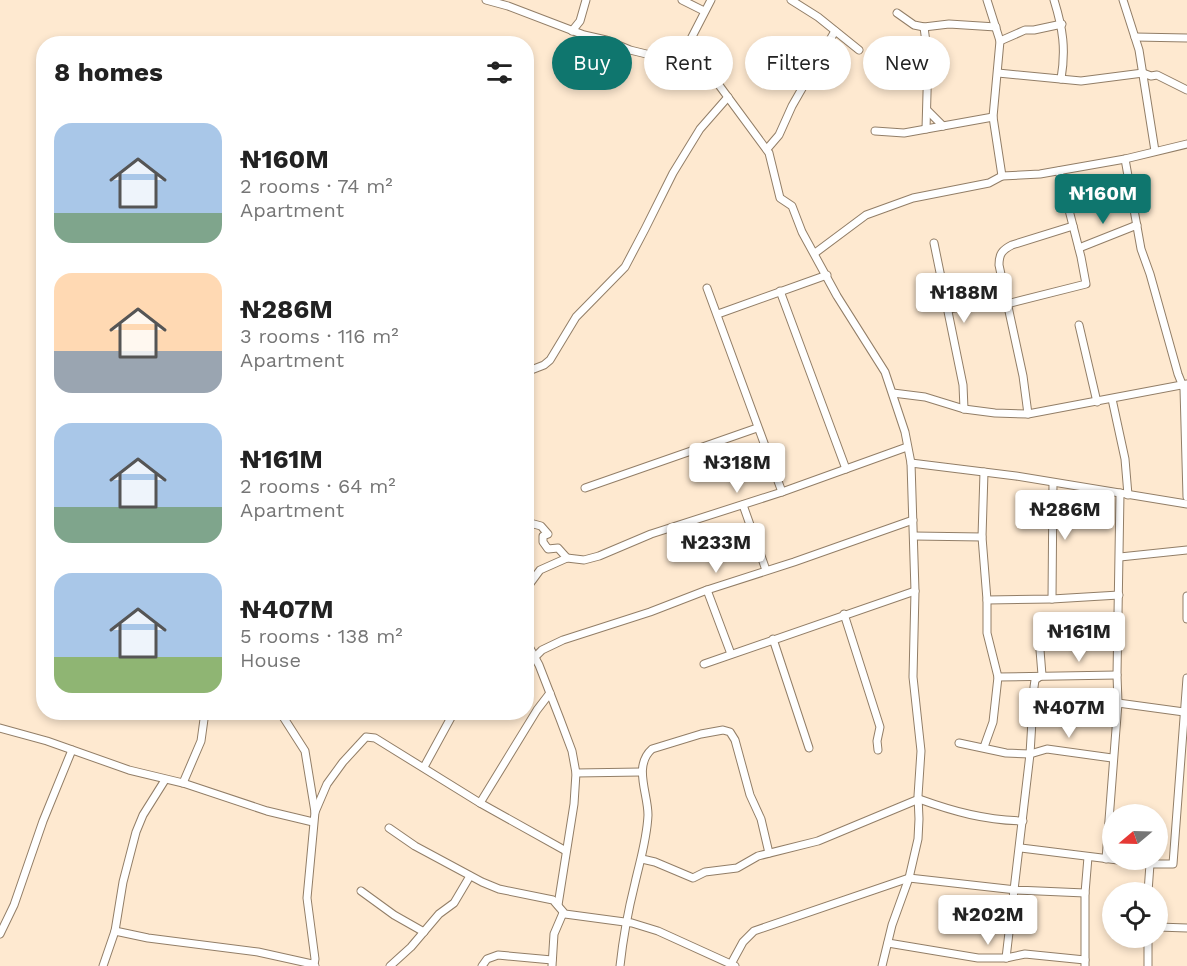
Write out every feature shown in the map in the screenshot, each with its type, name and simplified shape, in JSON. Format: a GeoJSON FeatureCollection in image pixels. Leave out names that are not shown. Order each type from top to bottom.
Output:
{"type":"FeatureCollection","features":[{"type":"Feature","properties":{"kind":"street"},"geometry":{"type":"LineString","coordinates":[[486,0],[509,3],[572,31],[644,53]]}},
{"type":"Feature","properties":{"kind":"street"},"geometry":{"type":"LineString","coordinates":[[572,31],[580,21],[586,0]]}},
{"type":"Feature","properties":{"kind":"street"},"geometry":{"type":"LineString","coordinates":[[682,0],[704,11]]}},
{"type":"Feature","properties":{"kind":"street"},"geometry":{"type":"LineString","coordinates":[[692,36],[711,0]]}},
{"type":"Feature","properties":{"kind":"street"},"geometry":{"type":"LineString","coordinates":[[791,0],[859,50]]}},
{"type":"Feature","properties":{"kind":"street"},"geometry":{"type":"LineString","coordinates":[[987,0],[1000,41],[993,117],[1002,176]]}},
{"type":"Feature","properties":{"kind":"street"},"geometry":{"type":"LineString","coordinates":[[1054,0],[1062,24],[1065,56],[1061,79]]}},
{"type":"Feature","properties":{"kind":"street"},"geometry":{"type":"LineString","coordinates":[[1123,0],[1135,37],[1143,74],[1155,151]]}},
{"type":"Feature","properties":{"kind":"street"},"geometry":{"type":"LineString","coordinates":[[897,13],[914,25],[924,27],[949,24],[996,27]]}},
{"type":"Feature","properties":{"kind":"street"},"geometry":{"type":"LineString","coordinates":[[1000,41],[1025,30],[1062,24]]}},
{"type":"Feature","properties":{"kind":"street"},"geometry":{"type":"LineString","coordinates":[[924,27],[928,58],[926,129]]}},
{"type":"Feature","properties":{"kind":"street"},"geometry":{"type":"LineString","coordinates":[[766,149],[779,135],[792,106],[835,31]]}},
{"type":"Feature","properties":{"kind":"street"},"geometry":{"type":"LineString","coordinates":[[1135,37],[1187,38]]}},
{"type":"Feature","properties":{"kind":"street"},"geometry":{"type":"LineString","coordinates":[[998,73],[1100,80],[1143,74],[1157,75],[1187,90]]}},
{"type":"Feature","properties":{"kind":"street"},"geometry":{"type":"LineString","coordinates":[[723,90],[766,149],[772,161],[780,198],[792,206],[802,232],[837,296],[885,372],[905,432],[911,463],[915,591],[913,677],[921,751],[918,839],[909,878],[892,924],[882,966]]}},
{"type":"Feature","properties":{"kind":"street"},"geometry":{"type":"LineString","coordinates":[[534,369],[550,360],[582,309],[625,267],[673,173],[700,129],[728,97]]}},
{"type":"Feature","properties":{"kind":"street"},"geometry":{"type":"LineString","coordinates":[[928,111],[943,126]]}},
{"type":"Feature","properties":{"kind":"street"},"geometry":{"type":"LineString","coordinates":[[875,131],[904,133],[993,117]]}},
{"type":"Feature","properties":{"kind":"street"},"geometry":{"type":"LineString","coordinates":[[815,253],[866,215],[913,198],[989,183],[1002,176],[1059,171],[1125,159],[1187,144]]}},
{"type":"Feature","properties":{"kind":"street"},"geometry":{"type":"LineString","coordinates":[[1125,159],[1141,249],[1185,384],[1187,497]]}},
{"type":"Feature","properties":{"kind":"street"},"geometry":{"type":"LineString","coordinates":[[949,309],[1006,301],[1086,284],[1059,171]]}},
{"type":"Feature","properties":{"kind":"street"},"geometry":{"type":"LineString","coordinates":[[1079,248],[1137,225]]}},
{"type":"Feature","properties":{"kind":"street"},"geometry":{"type":"LineString","coordinates":[[1028,414],[1023,376],[999,265],[1000,255],[1003,250],[1073,226]]}},
{"type":"Feature","properties":{"kind":"street"},"geometry":{"type":"LineString","coordinates":[[934,243],[963,385],[964,409]]}},
{"type":"Feature","properties":{"kind":"street"},"geometry":{"type":"LineString","coordinates":[[718,314],[827,275]]}},
{"type":"Feature","properties":{"kind":"street"},"geometry":{"type":"LineString","coordinates":[[707,288],[782,492]]}},
{"type":"Feature","properties":{"kind":"street"},"geometry":{"type":"LineString","coordinates":[[780,291],[846,469]]}},
{"type":"Feature","properties":{"kind":"street"},"geometry":{"type":"LineString","coordinates":[[1079,325],[1097,402]]}},
{"type":"Feature","properties":{"kind":"street"},"geometry":{"type":"LineString","coordinates":[[893,393],[925,398],[964,409],[1028,414],[1185,384]]}},
{"type":"Feature","properties":{"kind":"street"},"geometry":{"type":"LineString","coordinates":[[1109,804],[1118,703],[1120,557],[1125,459],[1112,399]]}},
{"type":"Feature","properties":{"kind":"street"},"geometry":{"type":"LineString","coordinates":[[585,488],[757,428]]}},
{"type":"Feature","properties":{"kind":"street"},"geometry":{"type":"LineString","coordinates":[[534,578],[540,570],[567,558],[584,560],[599,556],[651,534],[782,492],[908,447]]}},
{"type":"Feature","properties":{"kind":"street"},"geometry":{"type":"LineString","coordinates":[[911,463],[984,472],[1187,504]]}},
{"type":"Feature","properties":{"kind":"street"},"geometry":{"type":"LineString","coordinates":[[984,472],[982,537],[987,633],[998,677],[993,722],[984,747]]}},
{"type":"Feature","properties":{"kind":"street"},"geometry":{"type":"LineString","coordinates":[[1052,599],[1053,483]]}},
{"type":"Feature","properties":{"kind":"street"},"geometry":{"type":"LineString","coordinates":[[743,505],[766,570]]}},
{"type":"Feature","properties":{"kind":"street"},"geometry":{"type":"LineString","coordinates":[[558,905],[573,814],[576,773],[572,751],[535,657],[542,650],[563,640],[913,520]]}},
{"type":"Feature","properties":{"kind":"street"},"geometry":{"type":"LineString","coordinates":[[534,524],[541,526],[548,534],[543,536],[543,542],[548,549],[558,548],[567,558]]}},
{"type":"Feature","properties":{"kind":"street"},"geometry":{"type":"LineString","coordinates":[[914,536],[982,537]]}},
{"type":"Feature","properties":{"kind":"street"},"geometry":{"type":"LineString","coordinates":[[1120,557],[1187,550],[1187,544]]}},
{"type":"Feature","properties":{"kind":"street"},"geometry":{"type":"LineString","coordinates":[[707,590],[731,654]]}},
{"type":"Feature","properties":{"kind":"street"},"geometry":{"type":"LineString","coordinates":[[704,664],[915,591]]}},
{"type":"Feature","properties":{"kind":"street"},"geometry":{"type":"LineString","coordinates":[[987,600],[1052,599],[1119,594]]}},
{"type":"Feature","properties":{"kind":"street"},"geometry":{"type":"LineString","coordinates":[[1187,596],[1187,619]]}},
{"type":"Feature","properties":{"kind":"street"},"geometry":{"type":"LineString","coordinates":[[844,614],[880,727],[878,750]]}},
{"type":"Feature","properties":{"kind":"street"},"geometry":{"type":"LineString","coordinates":[[773,639],[809,748]]}},
{"type":"Feature","properties":{"kind":"street"},"geometry":{"type":"LineString","coordinates":[[1040,650],[1042,675]]}},
{"type":"Feature","properties":{"kind":"street"},"geometry":{"type":"LineString","coordinates":[[1010,966],[1034,687],[1035,680],[1042,675]]}},
{"type":"Feature","properties":{"kind":"street"},"geometry":{"type":"LineString","coordinates":[[998,677],[1117,675]]}},
{"type":"Feature","properties":{"kind":"street"},"geometry":{"type":"LineString","coordinates":[[1168,865],[1174,862],[1187,678]]}},
{"type":"Feature","properties":{"kind":"street"},"geometry":{"type":"LineString","coordinates":[[534,715],[550,693]]}},
{"type":"Feature","properties":{"kind":"street"},"geometry":{"type":"LineString","coordinates":[[1118,703],[1184,712]]}},
{"type":"Feature","properties":{"kind":"street"},"geometry":{"type":"LineString","coordinates":[[183,783],[201,741],[204,720]]}},
{"type":"Feature","properties":{"kind":"street"},"geometry":{"type":"LineString","coordinates":[[285,720],[305,751],[315,812]]}},
{"type":"Feature","properties":{"kind":"street"},"geometry":{"type":"LineString","coordinates":[[424,767],[450,720]]}},
{"type":"Feature","properties":{"kind":"street"},"geometry":{"type":"LineString","coordinates":[[480,803],[531,720]]}},
{"type":"Feature","properties":{"kind":"street"},"geometry":{"type":"LineString","coordinates":[[0,728],[129,770],[183,783],[267,811],[313,822]]}},
{"type":"Feature","properties":{"kind":"street"},"geometry":{"type":"LineString","coordinates":[[620,966],[626,922],[642,859],[648,814],[646,791],[641,772],[652,749],[701,734],[723,730],[730,732],[735,740],[750,795],[761,819],[770,853]]}},
{"type":"Feature","properties":{"kind":"street"},"geometry":{"type":"LineString","coordinates":[[115,931],[148,938],[258,952],[315,966],[307,898],[315,812],[327,784],[366,736],[375,738],[480,803],[566,851]]}},
{"type":"Feature","properties":{"kind":"street"},"geometry":{"type":"LineString","coordinates":[[959,743],[1006,753],[1030,754],[1047,748],[1112,758]]}},
{"type":"Feature","properties":{"kind":"street"},"geometry":{"type":"LineString","coordinates":[[0,934],[14,905],[43,821],[72,750]]}},
{"type":"Feature","properties":{"kind":"street"},"geometry":{"type":"LineString","coordinates":[[576,773],[641,772]]}},
{"type":"Feature","properties":{"kind":"street"},"geometry":{"type":"LineString","coordinates":[[103,966],[115,931],[123,882],[136,832],[143,815],[165,780]]}},
{"type":"Feature","properties":{"kind":"street"},"geometry":{"type":"LineString","coordinates":[[642,859],[693,878],[705,872],[737,868],[758,856],[818,841],[919,799],[950,810],[994,820],[1023,821]]}},
{"type":"Feature","properties":{"kind":"street"},"geometry":{"type":"LineString","coordinates":[[389,828],[415,846],[499,889],[553,900],[563,913],[571,916],[626,922],[658,931],[733,965],[743,942],[754,931],[909,878],[1016,890],[1085,893]]}},
{"type":"Feature","properties":{"kind":"street"},"geometry":{"type":"LineString","coordinates":[[1021,848],[1102,859]]}},
{"type":"Feature","properties":{"kind":"street"},"geometry":{"type":"LineString","coordinates":[[888,943],[978,958],[1025,954],[1085,963],[1085,893],[1088,857]]}},
{"type":"Feature","properties":{"kind":"street"},"geometry":{"type":"LineString","coordinates":[[390,966],[411,947],[439,914],[454,903],[470,876]]}},
{"type":"Feature","properties":{"kind":"street"},"geometry":{"type":"LineString","coordinates":[[361,891],[423,933]]}},
{"type":"Feature","properties":{"kind":"street"},"geometry":{"type":"LineString","coordinates":[[482,966],[486,959],[498,955],[552,963],[554,934],[563,913]]}},
{"type":"Feature","properties":{"kind":"street"},"geometry":{"type":"LineString","coordinates":[[1168,927],[1187,928]]}},
{"type":"Feature","properties":{"kind":"street"},"geometry":{"type":"LineString","coordinates":[[1148,948],[1148,966]]}}]}
